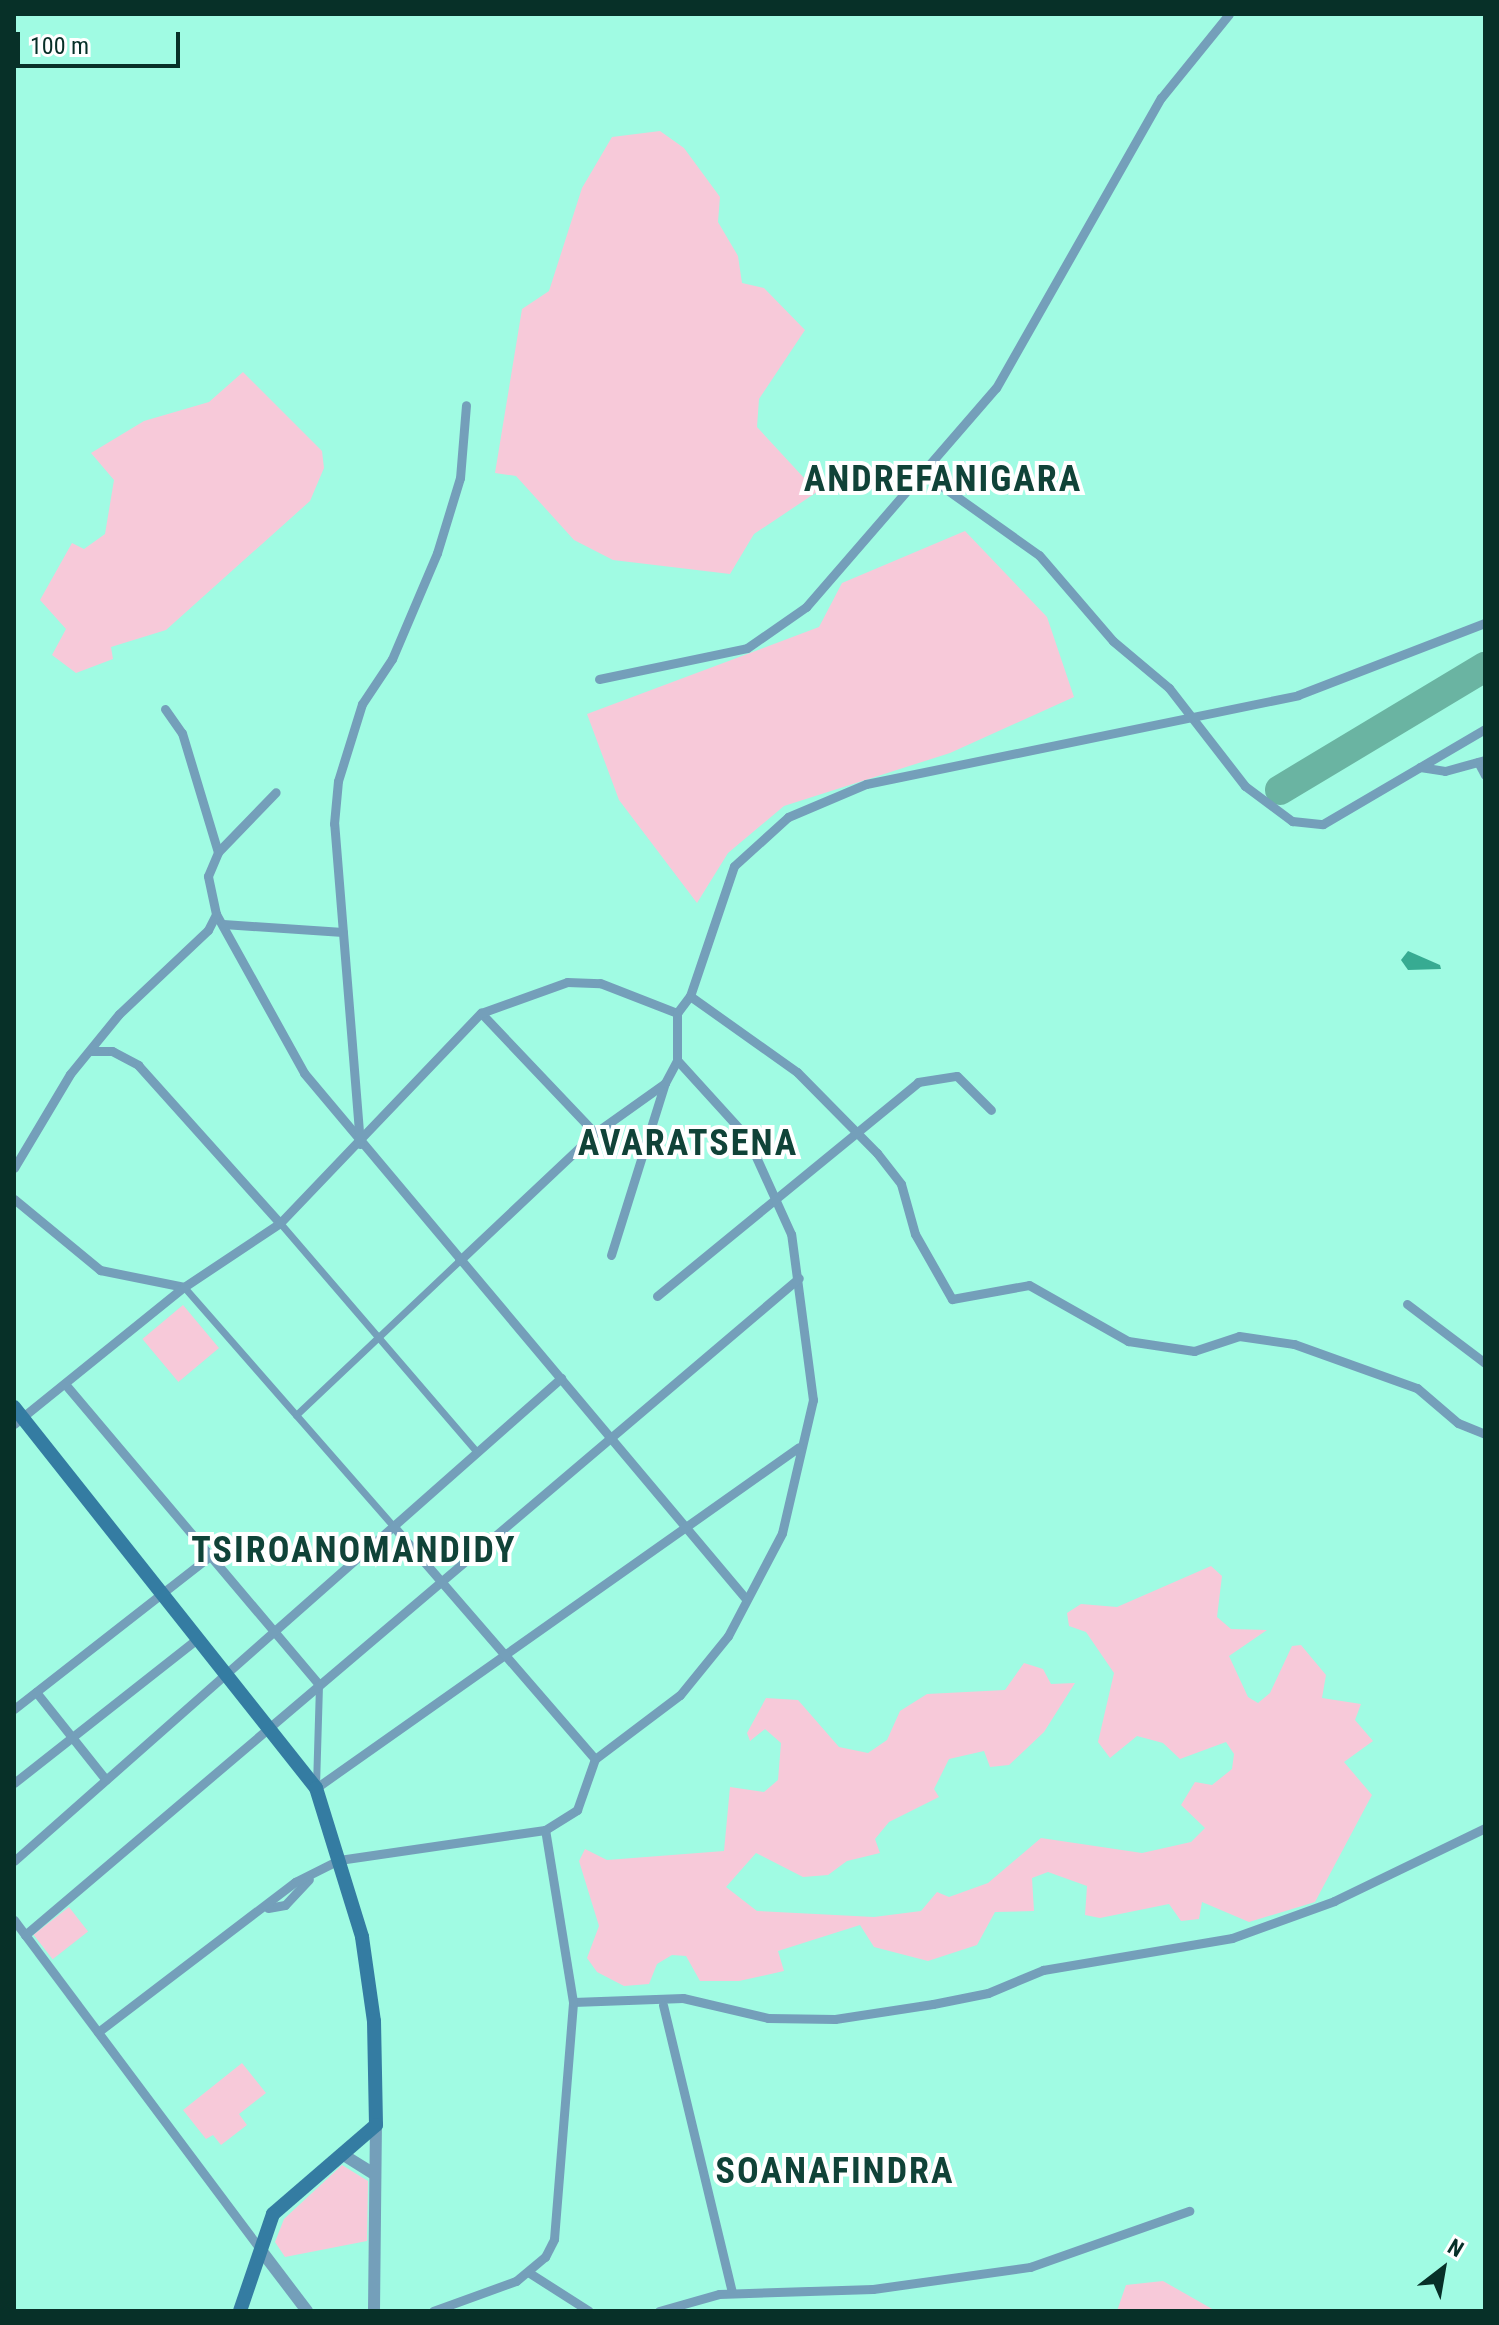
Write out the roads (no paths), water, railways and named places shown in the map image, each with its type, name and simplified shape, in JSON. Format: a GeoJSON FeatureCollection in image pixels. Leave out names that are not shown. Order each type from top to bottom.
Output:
{"type":"FeatureCollection","features":[{"type":"Feature","properties":{"kind":"main road"},"geometry":{"type":"LineString","coordinates":[[16,1417],[316,1788],[339,1860],[369,1979],[376,2125],[273,2214],[240,2311]]}},
{"type":"Feature","properties":{"kind":"street"},"geometry":{"type":"LineString","coordinates":[[1218,14],[1220,25]]}},
{"type":"Feature","properties":{"kind":"street"},"geometry":{"type":"LineString","coordinates":[[599,679],[691,664],[783,629],[996,388],[1153,111],[1229,14]]}},
{"type":"Feature","properties":{"kind":"street"},"geometry":{"type":"LineString","coordinates":[[360,1144],[334,824],[343,757],[437,553],[460,478],[466,405]]}},
{"type":"Feature","properties":{"kind":"street"},"geometry":{"type":"LineString","coordinates":[[922,472],[1039,555],[1189,716],[1245,786],[1292,821],[1323,824],[1485,729]]}},
{"type":"Feature","properties":{"kind":"street"},"geometry":{"type":"LineString","coordinates":[[611,1255],[665,1083],[677,1060],[677,1013],[690,996],[734,866],[788,817],[866,784],[1298,695],[1485,623]]}},
{"type":"Feature","properties":{"kind":"street"},"geometry":{"type":"LineString","coordinates":[[165,709],[182,733],[218,852]]}},
{"type":"Feature","properties":{"kind":"street"},"geometry":{"type":"LineString","coordinates":[[1420,767],[1445,771],[1482,761],[1485,775]]}},
{"type":"Feature","properties":{"kind":"street"},"geometry":{"type":"LineString","coordinates":[[276,792],[218,852],[208,876],[216,914],[304,1073],[360,1144],[746,1599]]}},
{"type":"Feature","properties":{"kind":"street"},"geometry":{"type":"LineString","coordinates":[[14,1168],[90,1051],[140,991],[198,945],[216,914]]}},
{"type":"Feature","properties":{"kind":"street"},"geometry":{"type":"LineString","coordinates":[[223,924],[343,932]]}},
{"type":"Feature","properties":{"kind":"street"},"geometry":{"type":"LineString","coordinates":[[16,1417],[65,1384],[184,1287],[280,1223],[360,1144],[481,1013],[567,982],[600,983],[677,1013]]}},
{"type":"Feature","properties":{"kind":"street"},"geometry":{"type":"LineString","coordinates":[[690,996],[797,1072],[854,1130],[901,1184],[915,1234],[956,1301],[990,1286],[1029,1285],[1128,1341],[1194,1351],[1239,1336],[1294,1344],[1417,1388],[1458,1423],[1485,1434]]}},
{"type":"Feature","properties":{"kind":"street"},"geometry":{"type":"LineString","coordinates":[[481,1013],[595,1133]]}},
{"type":"Feature","properties":{"kind":"street"},"geometry":{"type":"LineString","coordinates":[[90,1051],[112,1051],[138,1065],[280,1223],[477,1452]]}},
{"type":"Feature","properties":{"kind":"street"},"geometry":{"type":"LineString","coordinates":[[98,2032],[268,1908],[295,1882],[309,1879],[339,1860],[545,1830],[577,1810],[595,1759],[680,1695],[728,1636],[793,1501],[799,1447],[813,1400],[799,1278],[775,1193],[747,1137],[677,1060]]}},
{"type":"Feature","properties":{"kind":"street"},"geometry":{"type":"LineString","coordinates":[[657,1296],[775,1193],[918,1082],[941,1074],[957,1076],[991,1110]]}},
{"type":"Feature","properties":{"kind":"street"},"geometry":{"type":"LineString","coordinates":[[296,1415],[595,1133],[665,1083]]}},
{"type":"Feature","properties":{"kind":"street"},"geometry":{"type":"LineString","coordinates":[[14,1199],[100,1270],[184,1287],[595,1759]]}},
{"type":"Feature","properties":{"kind":"street"},"geometry":{"type":"LineString","coordinates":[[25,1935],[442,1582],[609,1436],[799,1278]]}},
{"type":"Feature","properties":{"kind":"street"},"geometry":{"type":"LineString","coordinates":[[1407,1304],[1485,1363]]}},
{"type":"Feature","properties":{"kind":"street"},"geometry":{"type":"LineString","coordinates":[[14,1861],[561,1378]]}},
{"type":"Feature","properties":{"kind":"street"},"geometry":{"type":"LineString","coordinates":[[65,1384],[319,1685],[316,1788]]}},
{"type":"Feature","properties":{"kind":"street"},"geometry":{"type":"LineString","coordinates":[[316,1788],[799,1447]]}},
{"type":"Feature","properties":{"kind":"street"},"geometry":{"type":"LineString","coordinates":[[14,1709],[210,1556]]}},
{"type":"Feature","properties":{"kind":"street"},"geometry":{"type":"LineString","coordinates":[[14,1783],[196,1640]]}},
{"type":"Feature","properties":{"kind":"street"},"geometry":{"type":"LineString","coordinates":[[36,1692],[106,1780]]}},
{"type":"Feature","properties":{"kind":"street"},"geometry":{"type":"LineString","coordinates":[[573,2002],[683,1998],[768,2018],[835,2019],[933,2004],[988,1993],[1043,1970],[1232,1938],[1334,1901],[1485,1828]]}},
{"type":"Feature","properties":{"kind":"street"},"geometry":{"type":"LineString","coordinates":[[433,2311],[528,2272],[554,2239],[573,2002],[545,1830]]}},
{"type":"Feature","properties":{"kind":"street"},"geometry":{"type":"LineString","coordinates":[[14,1920],[307,2311]]}},
{"type":"Feature","properties":{"kind":"street"},"geometry":{"type":"LineString","coordinates":[[663,2005],[732,2293]]}},
{"type":"Feature","properties":{"kind":"street"},"geometry":{"type":"LineString","coordinates":[[374,2311],[376,2125]]}},
{"type":"Feature","properties":{"kind":"street"},"geometry":{"type":"LineString","coordinates":[[342,2154],[375,2175]]}},
{"type":"Feature","properties":{"kind":"street"},"geometry":{"type":"LineString","coordinates":[[659,2311],[732,2293],[873,2289],[1030,2267],[1189,2211]]}},
{"type":"Feature","properties":{"kind":"street"},"geometry":{"type":"LineString","coordinates":[[528,2272],[589,2311]]}},
{"type":"Feature","properties":{"kind":"district","name":"ANDREFANIGARA"},"geometry":{"type":"Point","coordinates":[943,480]}},
{"type":"Feature","properties":{"kind":"district","name":"AVARATSENA"},"geometry":{"type":"Point","coordinates":[688,1144]}},
{"type":"Feature","properties":{"kind":"district","name":"TSIROANOMANDIDY"},"geometry":{"type":"Point","coordinates":[354,1551]}},
{"type":"Feature","properties":{"kind":"district","name":"SOANAFINDRA"},"geometry":{"type":"Point","coordinates":[835,2172]}}]}
